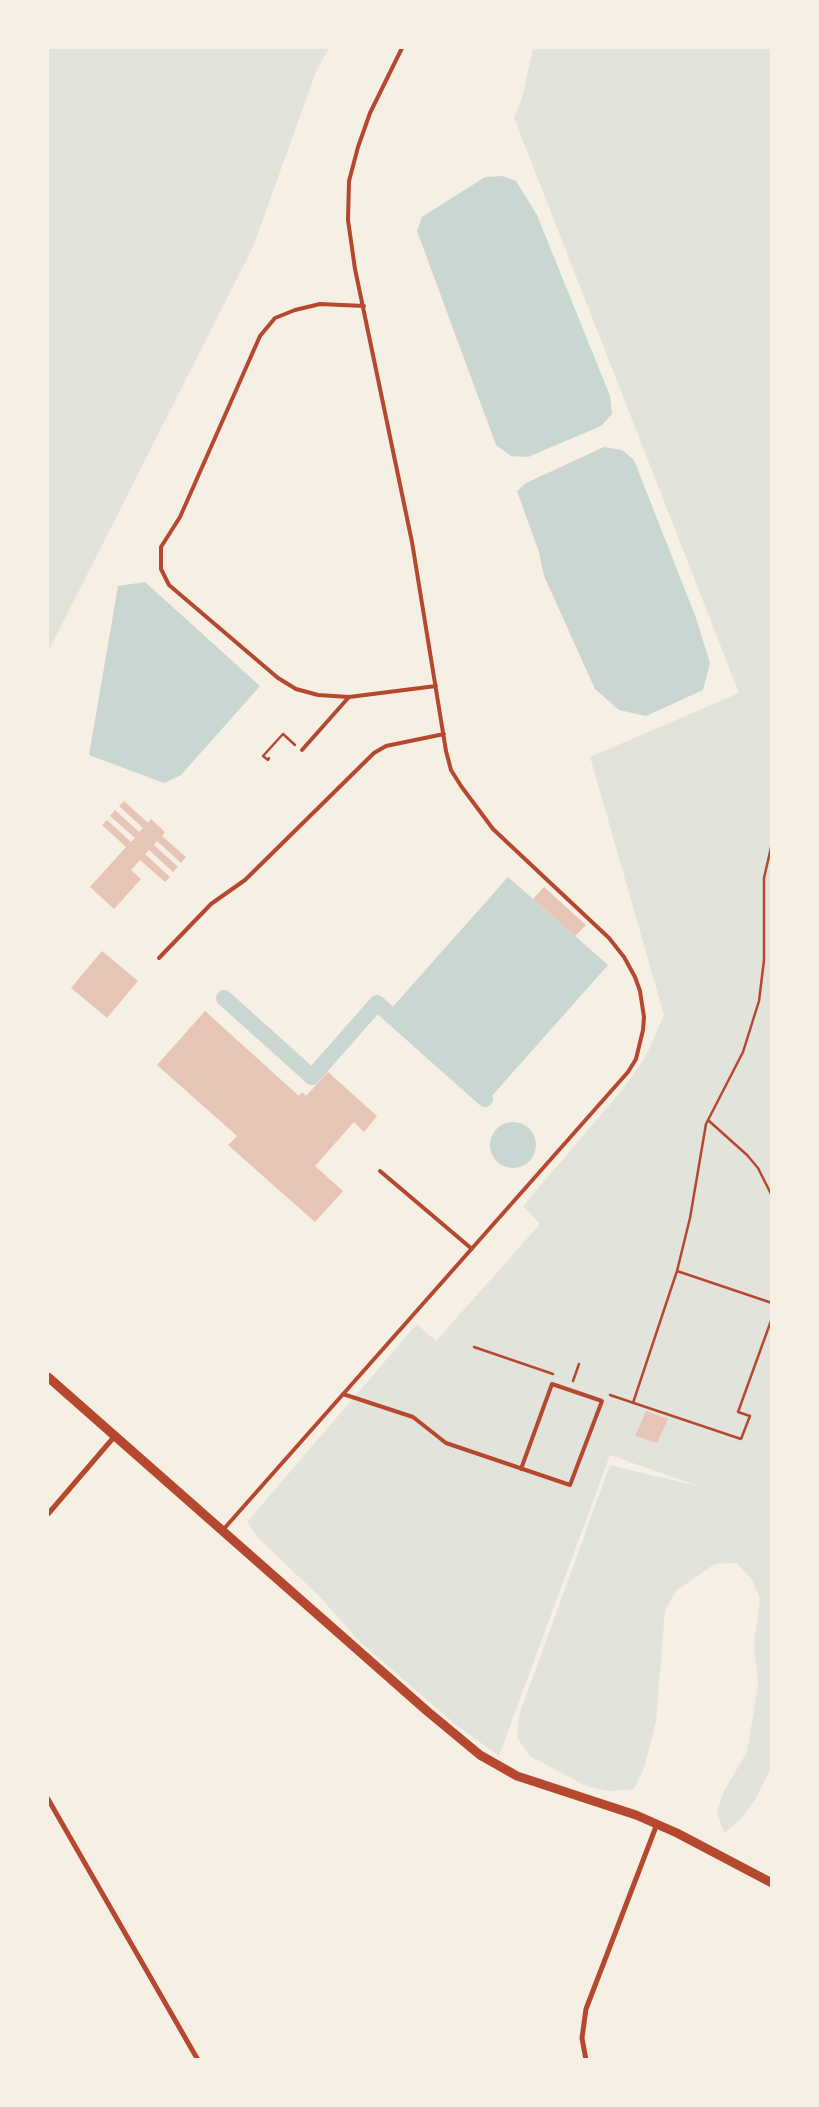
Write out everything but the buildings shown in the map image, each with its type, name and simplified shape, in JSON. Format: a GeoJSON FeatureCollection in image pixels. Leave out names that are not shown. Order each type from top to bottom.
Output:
{"type":"FeatureCollection","features":[{"type":"Feature","properties":{"kind":"street"},"geometry":{"type":"LineString","coordinates":[[48,1377],[433,1717],[486,1760],[534,1783],[656,1824],[772,1883]]}},
{"type":"Feature","properties":{"kind":"street"},"geometry":{"type":"LineString","coordinates":[[48,1514],[114,1437]]}},
{"type":"Feature","properties":{"kind":"street"},"geometry":{"type":"LineString","coordinates":[[48,1799],[198,2060]]}},
{"type":"Feature","properties":{"kind":"street"},"geometry":{"type":"LineString","coordinates":[[586,2060],[582,2038],[586,2009],[656,1824]]}},
{"type":"Feature","properties":{"kind":"lane"},"geometry":{"type":"LineString","coordinates":[[222,1531],[628,1072],[640,1045],[644,1017],[635,977],[624,957],[609,938],[493,829],[481,815],[451,770],[412,542],[350,241],[347,200],[349,181],[363,131],[402,48]]}},
{"type":"Feature","properties":{"kind":"lane"},"geometry":{"type":"LineString","coordinates":[[364,306],[320,304],[295,310],[275,318],[260,336],[180,517],[161,547],[160,569],[169,586],[278,678],[296,689],[318,695],[349,697],[436,686]]}},
{"type":"Feature","properties":{"kind":"lane"},"geometry":{"type":"LineString","coordinates":[[302,750],[349,697]]}},
{"type":"Feature","properties":{"kind":"lane"},"geometry":{"type":"LineString","coordinates":[[160,958],[211,904],[245,880],[374,753],[386,746],[444,734]]}},
{"type":"Feature","properties":{"kind":"lane"},"geometry":{"type":"LineString","coordinates":[[380,1171],[472,1249]]}},
{"type":"Feature","properties":{"kind":"lane"},"geometry":{"type":"LineString","coordinates":[[343,1394],[413,1417],[446,1443],[570,1486],[602,1401],[552,1384],[521,1468]]}},
{"type":"Feature","properties":{"kind":"path"},"geometry":{"type":"LineString","coordinates":[[269,758],[268,760],[264,756],[283,734],[302,750]]}},
{"type":"Feature","properties":{"kind":"path"},"geometry":{"type":"LineString","coordinates":[[633,1403],[677,1271],[690,1218],[708,1120],[743,1052],[759,1001],[764,960],[764,878],[772,843]]}},
{"type":"Feature","properties":{"kind":"path"},"geometry":{"type":"LineString","coordinates":[[708,1120],[747,1154],[758,1168],[772,1196]]}},
{"type":"Feature","properties":{"kind":"path"},"geometry":{"type":"LineString","coordinates":[[677,1271],[772,1302]]}},
{"type":"Feature","properties":{"kind":"path"},"geometry":{"type":"LineString","coordinates":[[605,1393],[741,1440],[750,1416],[738,1412],[772,1318]]}},
{"type":"Feature","properties":{"kind":"path"},"geometry":{"type":"LineString","coordinates":[[474,1347],[557,1376]]}},
{"type":"Feature","properties":{"kind":"path"},"geometry":{"type":"LineString","coordinates":[[573,1381],[579,1364]]}},
{"type":"Feature","properties":{"kind":"path"},"geometry":{"type":"LineString","coordinates":[[565,1378],[581,1384]]}},
{"type":"Feature","properties":{"kind":"shaded area"},"geometry":{"type":"Polygon","coordinates":[[[48,48],[329,48],[316,72],[253,247],[48,652],[48,48]]]}},
{"type":"Feature","properties":{"kind":"shaded area"},"geometry":{"type":"Polygon","coordinates":[[[533,48],[771,48],[772,1766],[755,1800],[741,1819],[724,1833],[717,1812],[724,1791],[747,1752],[758,1685],[754,1644],[760,1599],[752,1580],[737,1563],[715,1564],[677,1590],[665,1610],[656,1722],[644,1768],[634,1789],[611,1791],[588,1787],[530,1756],[517,1738],[519,1715],[610,1465],[701,1487],[610,1455],[499,1756],[456,1725],[360,1642],[319,1596],[259,1539],[247,1522],[417,1324],[436,1341],[540,1224],[523,1206],[623,1089],[646,1056],[664,1015],[590,757],[739,693],[514,118],[522,98],[533,48]]]}},
{"type":"Feature","properties":{"kind":"shaded area"},"geometry":{"type":"Polygon","coordinates":[[[503,176],[516,181],[537,215],[610,396],[612,414],[601,426],[528,457],[511,456],[496,445],[417,231],[422,217],[485,177],[503,176]]]}},
{"type":"Feature","properties":{"kind":"shaded area"},"geometry":{"type":"Polygon","coordinates":[[[604,447],[622,450],[634,460],[696,618],[710,663],[703,690],[646,716],[619,710],[595,689],[544,576],[539,552],[517,491],[526,483],[604,447]]]}},
{"type":"Feature","properties":{"kind":"shaded area"},"geometry":{"type":"Polygon","coordinates":[[[145,582],[260,686],[181,775],[164,783],[89,755],[118,586],[145,582]]]}},
{"type":"Feature","properties":{"kind":"shaded area"},"geometry":{"type":"Polygon","coordinates":[[[508,877],[608,965],[490,1098],[390,1010],[508,877]]]}},
{"type":"Feature","properties":{"kind":"shaded area"},"geometry":{"type":"Polygon","coordinates":[[[508,1122],[518,1122],[532,1132],[536,1145],[532,1158],[526,1164],[518,1168],[508,1168],[494,1158],[490,1150],[490,1140],[500,1126],[508,1122]]]}},
{"type":"Feature","properties":{"kind":"waterway"},"geometry":{"type":"LineString","coordinates":[[224,998],[312,1077],[377,1003],[485,1099]]}}]}
